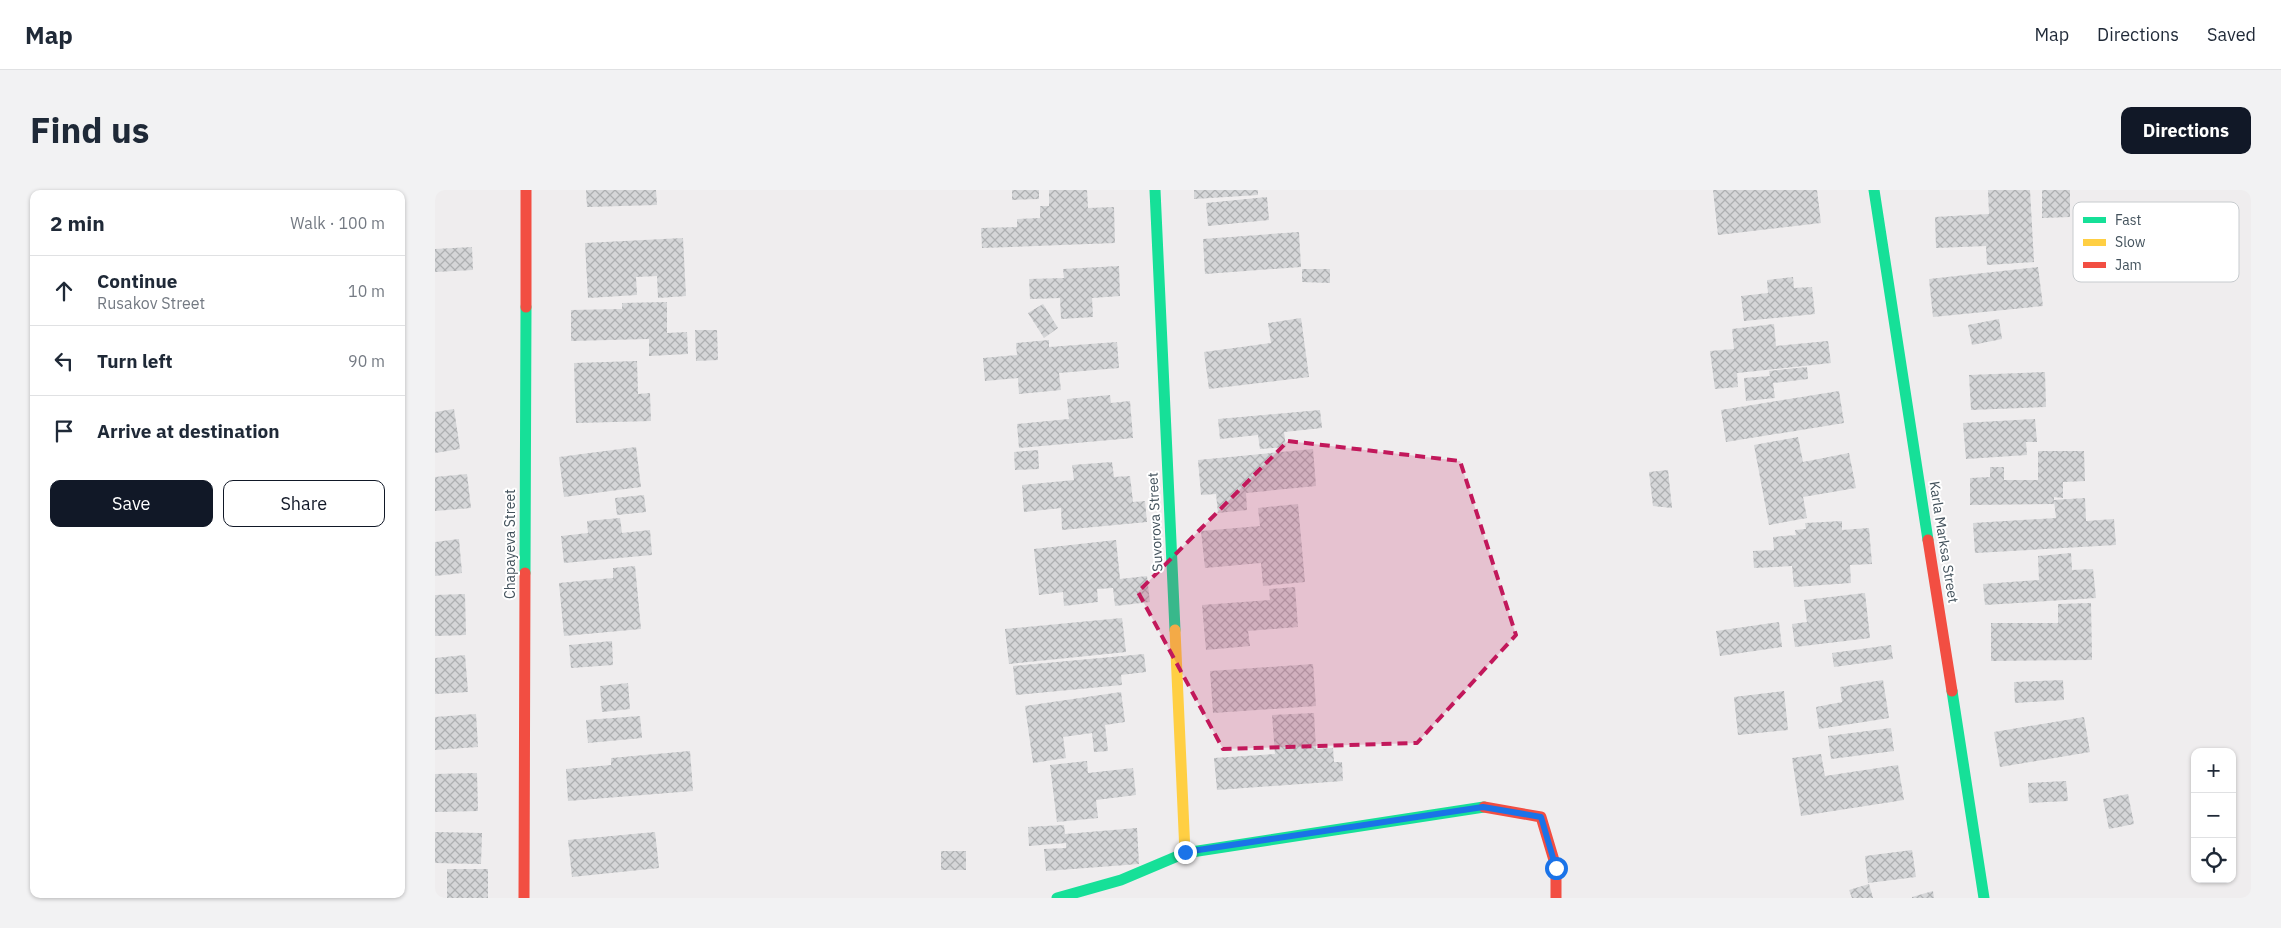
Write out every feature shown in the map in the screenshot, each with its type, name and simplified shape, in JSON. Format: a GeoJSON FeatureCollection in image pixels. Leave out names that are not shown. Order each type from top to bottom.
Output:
{"type":"FeatureCollection","features":[{"type":"Feature","properties":{"kind":"street","name":"Chapayeva Street"},"geometry":{"type":"LineString","coordinates":[[524,898],[526,190]]}},
{"type":"Feature","properties":{"kind":"street","name":"Suvorova Street"},"geometry":{"type":"LineString","coordinates":[[1155,190],[1185,852]]}},
{"type":"Feature","properties":{"kind":"street","name":"Karla Marksa Street"},"geometry":{"type":"LineString","coordinates":[[1874,190],[1984,898]]}},
{"type":"Feature","properties":{"kind":"street"},"geometry":{"type":"LineString","coordinates":[[1057,898],[1121,880],[1185,852],[1483,807],[1541,817],[1556,868],[1556,898]]}},
{"type":"Feature","properties":{"kind":"highlighted area"},"geometry":{"type":"Polygon","coordinates":[[[1288,441],[1460,461],[1516,635],[1417,743],[1223,749],[1138,592],[1288,441]]]}},
{"type":"Feature","properties":{"kind":"building"},"geometry":{"type":"Polygon","coordinates":[[[586,190],[656,190],[657,205],[587,207],[586,190]]]}},
{"type":"Feature","properties":{"kind":"building"},"geometry":{"type":"Polygon","coordinates":[[[1012,190],[1039,190],[1039,199],[1012,200],[1012,190]]]}},
{"type":"Feature","properties":{"kind":"building"},"geometry":{"type":"Polygon","coordinates":[[[1049,190],[1087,190],[1088,208],[1114,207],[1115,243],[982,248],[981,228],[1017,227],[1017,219],[1040,218],[1040,206],[1049,206],[1049,190]]]}},
{"type":"Feature","properties":{"kind":"building"},"geometry":{"type":"Polygon","coordinates":[[[1194,190],[1258,190],[1258,195],[1194,199],[1194,190]]]}},
{"type":"Feature","properties":{"kind":"building"},"geometry":{"type":"Polygon","coordinates":[[[1713,190],[1817,190],[1821,223],[1718,235],[1713,190]]]}},
{"type":"Feature","properties":{"kind":"building"},"geometry":{"type":"Polygon","coordinates":[[[1988,190],[2030,190],[2034,262],[1987,265],[1986,246],[1936,248],[1935,217],[1989,214],[1988,190]]]}},
{"type":"Feature","properties":{"kind":"building"},"geometry":{"type":"Polygon","coordinates":[[[2042,190],[2070,190],[2070,217],[2042,218],[2042,190]]]}},
{"type":"Feature","properties":{"kind":"building"},"geometry":{"type":"Polygon","coordinates":[[[1267,197],[1269,220],[1208,226],[1206,203],[1267,197]]]}},
{"type":"Feature","properties":{"kind":"building"},"geometry":{"type":"Polygon","coordinates":[[[1299,232],[1301,267],[1205,274],[1203,239],[1299,232]]]}},
{"type":"Feature","properties":{"kind":"building"},"geometry":{"type":"Polygon","coordinates":[[[683,238],[686,296],[658,298],[657,276],[636,277],[637,295],[588,298],[585,243],[683,238]]]}},
{"type":"Feature","properties":{"kind":"building"},"geometry":{"type":"Polygon","coordinates":[[[472,247],[473,270],[435,272],[435,249],[472,247]]]}},
{"type":"Feature","properties":{"kind":"building"},"geometry":{"type":"Polygon","coordinates":[[[1119,266],[1120,296],[1092,298],[1093,317],[1061,319],[1060,298],[1030,299],[1029,279],[1064,278],[1063,269],[1119,266]]]}},
{"type":"Feature","properties":{"kind":"building"},"geometry":{"type":"Polygon","coordinates":[[[2038,267],[2043,306],[1933,317],[1929,279],[2038,267]]]}},
{"type":"Feature","properties":{"kind":"building"},"geometry":{"type":"Polygon","coordinates":[[[1302,269],[1330,269],[1330,283],[1302,282],[1302,269]]]}},
{"type":"Feature","properties":{"kind":"building"},"geometry":{"type":"Polygon","coordinates":[[[1793,277],[1794,288],[1812,287],[1815,314],[1744,321],[1741,296],[1768,293],[1767,280],[1793,277]]]}},
{"type":"Feature","properties":{"kind":"building"},"geometry":{"type":"Polygon","coordinates":[[[667,302],[667,333],[687,332],[688,354],[649,356],[649,339],[571,341],[571,310],[622,309],[622,303],[667,302]]]}},
{"type":"Feature","properties":{"kind":"building"},"geometry":{"type":"Polygon","coordinates":[[[1043,304],[1058,328],[1044,338],[1028,313],[1043,304]]]}},
{"type":"Feature","properties":{"kind":"building"},"geometry":{"type":"Polygon","coordinates":[[[1301,318],[1309,377],[1209,389],[1204,352],[1271,343],[1268,323],[1301,318]]]}},
{"type":"Feature","properties":{"kind":"building"},"geometry":{"type":"Polygon","coordinates":[[[1999,319],[2002,339],[1972,345],[1968,325],[1999,319]]]}},
{"type":"Feature","properties":{"kind":"building"},"geometry":{"type":"Polygon","coordinates":[[[1774,324],[1776,346],[1828,341],[1831,363],[1737,373],[1738,387],[1715,389],[1710,351],[1734,349],[1732,329],[1774,324]]]}},
{"type":"Feature","properties":{"kind":"building"},"geometry":{"type":"Polygon","coordinates":[[[695,330],[717,330],[718,360],[696,361],[695,330]]]}},
{"type":"Feature","properties":{"kind":"building"},"geometry":{"type":"Polygon","coordinates":[[[1049,340],[1049,347],[1117,342],[1119,368],[1059,373],[1061,390],[1019,394],[1018,378],[985,381],[983,358],[1017,355],[1016,343],[1049,340]]]}},
{"type":"Feature","properties":{"kind":"building"},"geometry":{"type":"Polygon","coordinates":[[[637,361],[638,394],[650,393],[651,421],[576,423],[574,363],[637,361]]]}},
{"type":"Feature","properties":{"kind":"building"},"geometry":{"type":"Polygon","coordinates":[[[1807,367],[1808,379],[1773,383],[1775,398],[1746,401],[1744,378],[1770,376],[1769,371],[1807,367]]]}},
{"type":"Feature","properties":{"kind":"building"},"geometry":{"type":"Polygon","coordinates":[[[2045,372],[2046,407],[1971,410],[1969,375],[2045,372]]]}},
{"type":"Feature","properties":{"kind":"building"},"geometry":{"type":"Polygon","coordinates":[[[1839,391],[1844,423],[1726,442],[1721,410],[1839,391]]]}},
{"type":"Feature","properties":{"kind":"building"},"geometry":{"type":"Polygon","coordinates":[[[1110,395],[1111,403],[1130,401],[1133,438],[1019,448],[1017,424],[1069,419],[1067,399],[1110,395]]]}},
{"type":"Feature","properties":{"kind":"building"},"geometry":{"type":"Polygon","coordinates":[[[454,409],[460,449],[435,453],[435,412],[454,409]]]}},
{"type":"Feature","properties":{"kind":"building"},"geometry":{"type":"Polygon","coordinates":[[[1320,410],[1322,428],[1284,432],[1286,447],[1260,449],[1258,435],[1220,439],[1218,419],[1320,410]]]}},
{"type":"Feature","properties":{"kind":"building"},"geometry":{"type":"Polygon","coordinates":[[[2035,419],[2037,442],[2026,442],[2027,455],[1966,459],[1963,423],[2035,419]]]}},
{"type":"Feature","properties":{"kind":"building"},"geometry":{"type":"Polygon","coordinates":[[[1798,437],[1803,462],[1849,453],[1856,488],[1803,497],[1807,518],[1769,525],[1754,445],[1798,437]]]}},
{"type":"Feature","properties":{"kind":"building"},"geometry":{"type":"Polygon","coordinates":[[[636,447],[641,487],[564,497],[559,457],[636,447]]]}},
{"type":"Feature","properties":{"kind":"building"},"geometry":{"type":"Polygon","coordinates":[[[1313,449],[1316,486],[1246,493],[1247,510],[1218,513],[1216,494],[1201,495],[1198,460],[1313,449]]]}},
{"type":"Feature","properties":{"kind":"building"},"geometry":{"type":"Polygon","coordinates":[[[1038,450],[1039,469],[1015,470],[1014,452],[1038,450]]]}},
{"type":"Feature","properties":{"kind":"building"},"geometry":{"type":"Polygon","coordinates":[[[2038,451],[2084,451],[2085,481],[2063,482],[2063,498],[2054,497],[2054,504],[1970,505],[1970,478],[1990,477],[1990,467],[2004,467],[2004,480],[2038,480],[2038,451]]]}},
{"type":"Feature","properties":{"kind":"building"},"geometry":{"type":"Polygon","coordinates":[[[1112,462],[1114,477],[1130,476],[1133,502],[1145,501],[1147,522],[1062,530],[1061,508],[1024,512],[1022,485],[1074,480],[1072,465],[1112,462]]]}},
{"type":"Feature","properties":{"kind":"building"},"geometry":{"type":"Polygon","coordinates":[[[1668,470],[1672,508],[1653,506],[1649,472],[1668,470]]]}},
{"type":"Feature","properties":{"kind":"building"},"geometry":{"type":"Polygon","coordinates":[[[467,474],[471,508],[435,511],[435,477],[467,474]]]}},
{"type":"Feature","properties":{"kind":"building"},"geometry":{"type":"Polygon","coordinates":[[[644,495],[646,512],[617,515],[615,498],[644,495]]]}},
{"type":"Feature","properties":{"kind":"building"},"geometry":{"type":"Polygon","coordinates":[[[2085,498],[2086,521],[2114,519],[2116,545],[1975,553],[1973,523],[2056,518],[2054,500],[2085,498]]]}},
{"type":"Feature","properties":{"kind":"building"},"geometry":{"type":"Polygon","coordinates":[[[1298,504],[1305,582],[1263,586],[1261,563],[1205,568],[1201,531],[1260,526],[1258,508],[1298,504]]]}},
{"type":"Feature","properties":{"kind":"building"},"geometry":{"type":"Polygon","coordinates":[[[620,518],[622,533],[650,530],[652,555],[564,563],[561,536],[588,533],[587,521],[620,518]]]}},
{"type":"Feature","properties":{"kind":"building"},"geometry":{"type":"Polygon","coordinates":[[[1842,521],[1842,530],[1869,528],[1872,564],[1850,565],[1851,583],[1794,587],[1792,566],[1754,568],[1753,551],[1774,550],[1773,537],[1796,535],[1795,530],[1806,529],[1805,523],[1842,521]]]}},
{"type":"Feature","properties":{"kind":"building"},"geometry":{"type":"Polygon","coordinates":[[[459,539],[462,573],[435,576],[435,542],[459,539]]]}},
{"type":"Feature","properties":{"kind":"building"},"geometry":{"type":"Polygon","coordinates":[[[1116,540],[1120,579],[1147,576],[1150,602],[1115,606],[1113,588],[1097,589],[1098,602],[1064,606],[1063,592],[1039,595],[1034,549],[1116,540]]]}},
{"type":"Feature","properties":{"kind":"building"},"geometry":{"type":"Polygon","coordinates":[[[2071,553],[2072,570],[2093,569],[2096,598],[1985,605],[1983,584],[2039,580],[2038,556],[2071,553]]]}},
{"type":"Feature","properties":{"kind":"building"},"geometry":{"type":"Polygon","coordinates":[[[635,566],[641,629],[564,636],[559,583],[613,578],[613,568],[635,566]]]}},
{"type":"Feature","properties":{"kind":"building"},"geometry":{"type":"Polygon","coordinates":[[[1295,587],[1298,627],[1248,631],[1250,646],[1206,650],[1202,605],[1270,600],[1269,589],[1295,587]]]}},
{"type":"Feature","properties":{"kind":"building"},"geometry":{"type":"Polygon","coordinates":[[[1865,593],[1870,638],[1795,647],[1792,624],[1807,622],[1804,600],[1865,593]]]}},
{"type":"Feature","properties":{"kind":"building"},"geometry":{"type":"Polygon","coordinates":[[[465,594],[466,635],[435,636],[435,595],[465,594]]]}},
{"type":"Feature","properties":{"kind":"building"},"geometry":{"type":"Polygon","coordinates":[[[2091,603],[2092,660],[1991,661],[1991,623],[2058,623],[2058,604],[2091,603]]]}},
{"type":"Feature","properties":{"kind":"building"},"geometry":{"type":"Polygon","coordinates":[[[1122,618],[1126,652],[1009,664],[1005,629],[1122,618]]]}},
{"type":"Feature","properties":{"kind":"building"},"geometry":{"type":"Polygon","coordinates":[[[1779,622],[1782,647],[1720,656],[1716,631],[1779,622]]]}},
{"type":"Feature","properties":{"kind":"building"},"geometry":{"type":"Polygon","coordinates":[[[612,641],[613,665],[571,668],[569,645],[612,641]]]}},
{"type":"Feature","properties":{"kind":"building"},"geometry":{"type":"Polygon","coordinates":[[[1891,645],[1893,659],[1834,667],[1832,653],[1891,645]]]}},
{"type":"Feature","properties":{"kind":"building"},"geometry":{"type":"Polygon","coordinates":[[[1144,654],[1146,672],[1121,675],[1122,685],[1016,695],[1013,666],[1144,654]]]}},
{"type":"Feature","properties":{"kind":"building"},"geometry":{"type":"Polygon","coordinates":[[[465,655],[468,692],[435,694],[435,658],[465,655]]]}},
{"type":"Feature","properties":{"kind":"building"},"geometry":{"type":"Polygon","coordinates":[[[1313,664],[1316,706],[1213,713],[1210,671],[1313,664]]]}},
{"type":"Feature","properties":{"kind":"building"},"geometry":{"type":"Polygon","coordinates":[[[1883,680],[1889,718],[1819,729],[1816,707],[1842,702],[1840,687],[1883,680]]]}},
{"type":"Feature","properties":{"kind":"building"},"geometry":{"type":"Polygon","coordinates":[[[2063,680],[2064,700],[2015,703],[2014,682],[2063,680]]]}},
{"type":"Feature","properties":{"kind":"building"},"geometry":{"type":"Polygon","coordinates":[[[628,683],[630,709],[602,712],[600,686],[628,683]]]}},
{"type":"Feature","properties":{"kind":"building"},"geometry":{"type":"Polygon","coordinates":[[[1784,691],[1788,730],[1738,735],[1734,697],[1784,691]]]}},
{"type":"Feature","properties":{"kind":"building"},"geometry":{"type":"Polygon","coordinates":[[[1121,692],[1125,722],[1105,725],[1108,751],[1094,752],[1092,733],[1063,737],[1066,758],[1033,763],[1025,706],[1121,692]]]}},
{"type":"Feature","properties":{"kind":"building"},"geometry":{"type":"Polygon","coordinates":[[[1314,713],[1316,749],[1333,748],[1334,762],[1342,762],[1343,781],[1217,790],[1214,758],[1275,754],[1272,715],[1314,713]]]}},
{"type":"Feature","properties":{"kind":"building"},"geometry":{"type":"Polygon","coordinates":[[[476,714],[478,747],[435,750],[435,717],[476,714]]]}},
{"type":"Feature","properties":{"kind":"building"},"geometry":{"type":"Polygon","coordinates":[[[640,716],[642,738],[588,743],[586,720],[640,716]]]}},
{"type":"Feature","properties":{"kind":"building"},"geometry":{"type":"Polygon","coordinates":[[[2084,717],[2090,752],[2000,767],[1994,732],[2084,717]]]}},
{"type":"Feature","properties":{"kind":"building"},"geometry":{"type":"Polygon","coordinates":[[[1891,728],[1894,751],[1831,759],[1828,736],[1891,728]]]}},
{"type":"Feature","properties":{"kind":"building"},"geometry":{"type":"Polygon","coordinates":[[[690,751],[693,791],[568,801],[566,769],[611,765],[611,758],[690,751]]]}},
{"type":"Feature","properties":{"kind":"building"},"geometry":{"type":"Polygon","coordinates":[[[1821,754],[1825,776],[1898,765],[1904,800],[1801,816],[1792,758],[1821,754]]]}},
{"type":"Feature","properties":{"kind":"building"},"geometry":{"type":"Polygon","coordinates":[[[1087,761],[1088,773],[1133,768],[1136,795],[1096,800],[1098,818],[1057,822],[1050,765],[1087,761]]]}},
{"type":"Feature","properties":{"kind":"building"},"geometry":{"type":"Polygon","coordinates":[[[477,773],[478,811],[435,812],[435,774],[477,773]]]}},
{"type":"Feature","properties":{"kind":"building"},"geometry":{"type":"Polygon","coordinates":[[[2066,781],[2068,801],[2029,803],[2028,783],[2066,781]]]}},
{"type":"Feature","properties":{"kind":"building"},"geometry":{"type":"Polygon","coordinates":[[[2128,794],[2134,824],[2109,829],[2103,799],[2128,794]]]}},
{"type":"Feature","properties":{"kind":"building"},"geometry":{"type":"Polygon","coordinates":[[[1064,825],[1065,834],[1137,828],[1139,864],[1046,871],[1044,849],[1066,848],[1066,843],[1029,846],[1028,827],[1064,825]]]}},
{"type":"Feature","properties":{"kind":"building"},"geometry":{"type":"Polygon","coordinates":[[[435,832],[482,833],[481,864],[435,863],[435,832]]]}},
{"type":"Feature","properties":{"kind":"building"},"geometry":{"type":"Polygon","coordinates":[[[655,832],[659,868],[572,877],[568,840],[655,832]]]}},
{"type":"Feature","properties":{"kind":"building"},"geometry":{"type":"Polygon","coordinates":[[[1912,850],[1916,877],[1868,883],[1865,856],[1912,850]]]}},
{"type":"Feature","properties":{"kind":"building"},"geometry":{"type":"Polygon","coordinates":[[[941,851],[966,851],[966,870],[941,870],[941,851]]]}},
{"type":"Feature","properties":{"kind":"building"},"geometry":{"type":"Polygon","coordinates":[[[447,869],[488,869],[488,898],[447,898],[447,869]]]}},
{"type":"Feature","properties":{"kind":"building"},"geometry":{"type":"Polygon","coordinates":[[[1869,884],[1873,898],[1852,898],[1849,890],[1869,884]]]}},
{"type":"Feature","properties":{"kind":"building"},"geometry":{"type":"Polygon","coordinates":[[[1933,891],[1934,898],[1912,898],[1912,897],[1933,891]]]}},
{"type":"Feature","properties":{"kind":"traffic: fast"},"geometry":{"type":"LineString","coordinates":[[1155,190],[1175,630]]}},
{"type":"Feature","properties":{"kind":"traffic: fast"},"geometry":{"type":"LineString","coordinates":[[1874,190],[1928,540]]}},
{"type":"Feature","properties":{"kind":"traffic: fast"},"geometry":{"type":"LineString","coordinates":[[525,573],[526,307]]}},
{"type":"Feature","properties":{"kind":"traffic: fast"},"geometry":{"type":"LineString","coordinates":[[1952,691],[1984,898]]}},
{"type":"Feature","properties":{"kind":"traffic: fast"},"geometry":{"type":"LineString","coordinates":[[1057,898],[1121,880],[1185,853],[1484,807]]}},
{"type":"Feature","properties":{"kind":"traffic: slow"},"geometry":{"type":"LineString","coordinates":[[1175,630],[1185,853]]}},
{"type":"Feature","properties":{"kind":"traffic: jam"},"geometry":{"type":"LineString","coordinates":[[526,190],[526,307]]}},
{"type":"Feature","properties":{"kind":"traffic: jam"},"geometry":{"type":"LineString","coordinates":[[1928,540],[1952,691]]}},
{"type":"Feature","properties":{"kind":"traffic: jam"},"geometry":{"type":"LineString","coordinates":[[524,898],[525,573]]}},
{"type":"Feature","properties":{"kind":"traffic: jam"},"geometry":{"type":"LineString","coordinates":[[1484,807],[1541,817],[1556,867],[1556,898]]}},
{"type":"Feature","properties":{"kind":"route"},"geometry":{"type":"LineString","coordinates":[[1185,852],[1483,807],[1541,817],[1556,868]]}}]}
